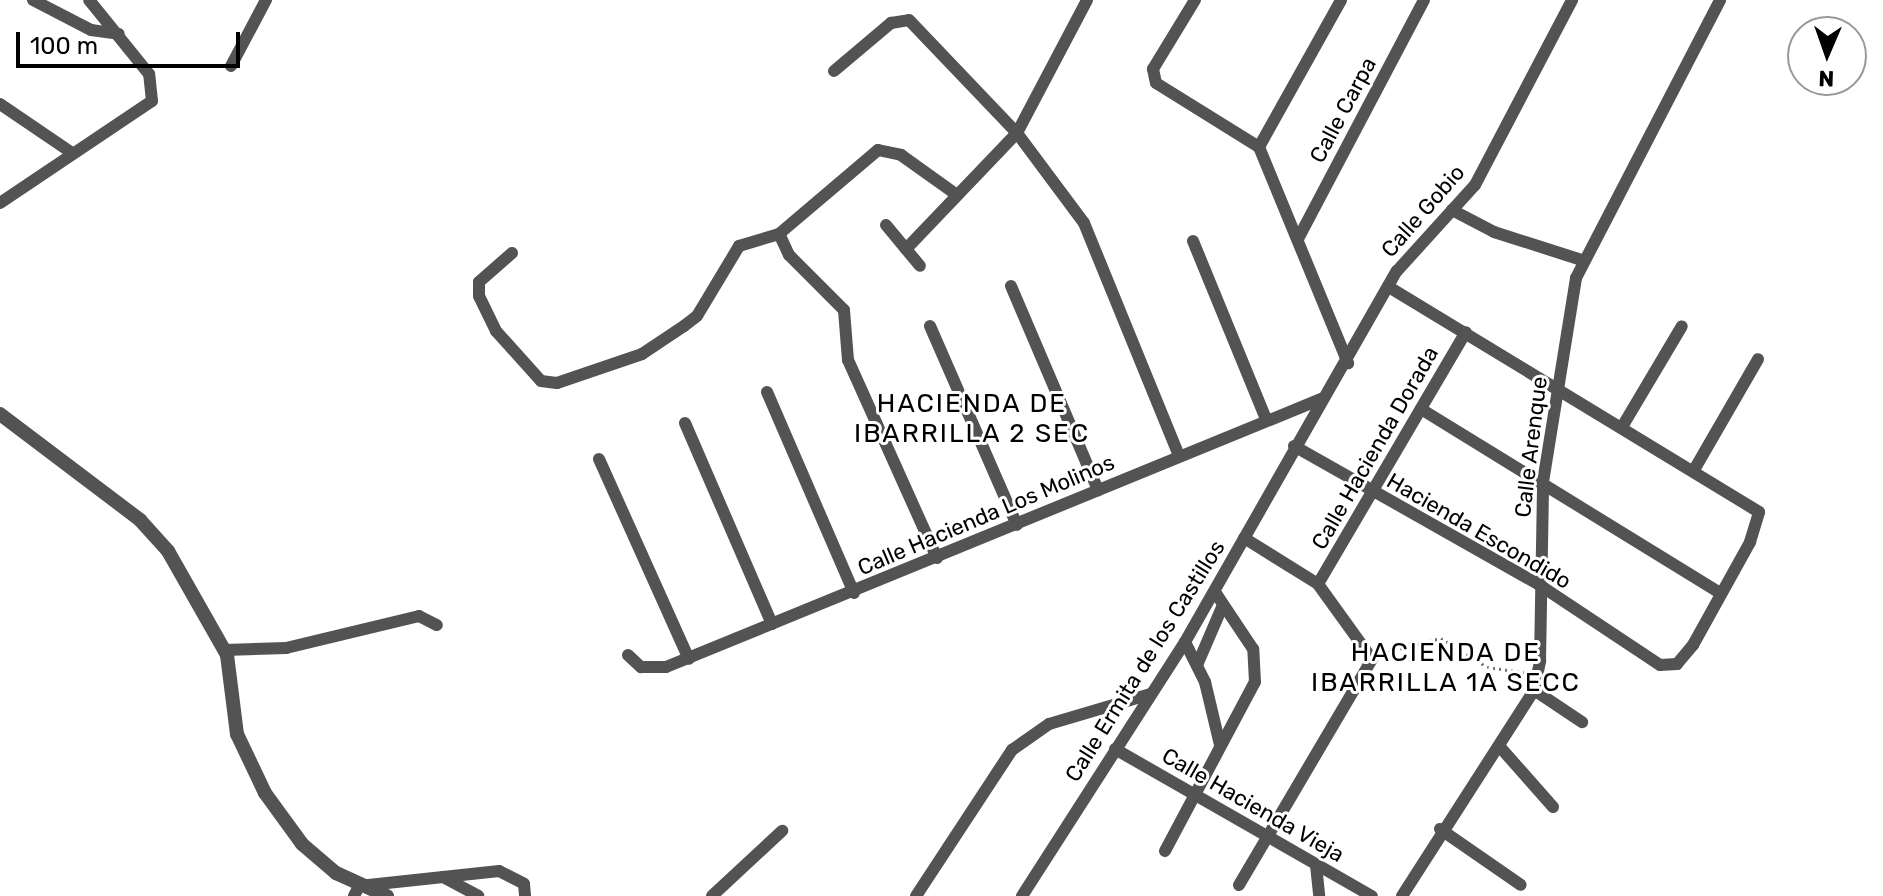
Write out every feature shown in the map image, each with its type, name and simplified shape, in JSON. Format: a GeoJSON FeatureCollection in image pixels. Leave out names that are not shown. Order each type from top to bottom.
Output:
{"type":"FeatureCollection","features":[{"type":"Feature","properties":{"kind":"street"},"geometry":{"type":"LineString","coordinates":[[33,0],[91,30],[119,34]]}},
{"type":"Feature","properties":{"kind":"street"},"geometry":{"type":"LineString","coordinates":[[0,203],[152,101],[149,74],[89,0]]}},
{"type":"Feature","properties":{"kind":"street"},"geometry":{"type":"LineString","coordinates":[[231,66],[266,0]]}},
{"type":"Feature","properties":{"kind":"street"},"geometry":{"type":"LineString","coordinates":[[906,249],[1017,133],[1087,0]]}},
{"type":"Feature","properties":{"kind":"street"},"geometry":{"type":"LineString","coordinates":[[1195,0],[1153,69],[1156,83],[1259,147],[1348,363]]}},
{"type":"Feature","properties":{"kind":"street"},"geometry":{"type":"LineString","coordinates":[[1259,147],[1341,0]]}},
{"type":"Feature","properties":{"kind":"street","name":"Calle Carpa"},"geometry":{"type":"LineString","coordinates":[[1298,239],[1424,0]]}},
{"type":"Feature","properties":{"kind":"street","name":"Calle Gobio"},"geometry":{"type":"LineString","coordinates":[[1348,363],[1388,286],[1494,154],[1572,0]]}},
{"type":"Feature","properties":{"kind":"street","name":"Calle Arenque"},"geometry":{"type":"LineString","coordinates":[[1402,896],[1440,829],[1500,747],[1534,690],[1539,675],[1538,584],[1543,482],[1557,386],[1582,260],[1720,0]]}},
{"type":"Feature","properties":{"kind":"street"},"geometry":{"type":"LineString","coordinates":[[834,71],[891,23],[909,20],[1017,133],[1066,195],[1095,251],[1179,456]]}},
{"type":"Feature","properties":{"kind":"street"},"geometry":{"type":"LineString","coordinates":[[0,104],[72,153]]}},
{"type":"Feature","properties":{"kind":"street"},"geometry":{"type":"LineString","coordinates":[[512,253],[479,282],[479,296],[496,331],[541,381],[557,383],[642,354],[684,326],[697,316],[739,246],[779,234],[878,150],[901,155],[957,195]]}},
{"type":"Feature","properties":{"kind":"street"},"geometry":{"type":"LineString","coordinates":[[1452,210],[1494,232],[1582,260]]}},
{"type":"Feature","properties":{"kind":"street"},"geometry":{"type":"LineString","coordinates":[[886,225],[920,266]]}},
{"type":"Feature","properties":{"kind":"street"},"geometry":{"type":"LineString","coordinates":[[779,234],[789,255],[844,310],[848,360],[937,558]]}},
{"type":"Feature","properties":{"kind":"street"},"geometry":{"type":"LineString","coordinates":[[1193,241],[1266,419]]}},
{"type":"Feature","properties":{"kind":"street"},"geometry":{"type":"LineString","coordinates":[[1011,286],[1098,490]]}},
{"type":"Feature","properties":{"kind":"street"},"geometry":{"type":"LineString","coordinates":[[1388,286],[1694,470],[1756,510],[1760,520],[1719,592],[1421,409]]}},
{"type":"Feature","properties":{"kind":"street"},"geometry":{"type":"LineString","coordinates":[[930,326],[1017,525]]}},
{"type":"Feature","properties":{"kind":"street"},"geometry":{"type":"LineString","coordinates":[[1622,427],[1682,326]]}},
{"type":"Feature","properties":{"kind":"street","name":"Calle Hacienda Dorada"},"geometry":{"type":"LineString","coordinates":[[1318,584],[1374,494],[1466,332]]}},
{"type":"Feature","properties":{"kind":"street"},"geometry":{"type":"LineString","coordinates":[[1694,470],[1758,359]]}},
{"type":"Feature","properties":{"kind":"street","name":"Calle Ermita de los Castillos"},"geometry":{"type":"LineString","coordinates":[[1022,896],[1185,642],[1321,399],[1348,363]]}},
{"type":"Feature","properties":{"kind":"street"},"geometry":{"type":"LineString","coordinates":[[767,392],[854,593]]}},
{"type":"Feature","properties":{"kind":"street","name":"Calle Hacienda Los Molinos"},"geometry":{"type":"LineString","coordinates":[[628,655],[641,667],[666,667],[689,659],[854,593],[1266,419],[1321,399]]}},
{"type":"Feature","properties":{"kind":"street"},"geometry":{"type":"LineString","coordinates":[[0,414],[140,520],[168,551],[224,650],[234,680],[237,734],[251,769],[302,844],[357,891],[387,896]]}},
{"type":"Feature","properties":{"kind":"street"},"geometry":{"type":"LineString","coordinates":[[685,423],[772,624]]}},
{"type":"Feature","properties":{"kind":"street","name":"Hacienda Escondido"},"geometry":{"type":"LineString","coordinates":[[1294,446],[1538,584],[1660,665],[1677,664],[1719,592]]}},
{"type":"Feature","properties":{"kind":"street"},"geometry":{"type":"LineString","coordinates":[[599,459],[689,659]]}},
{"type":"Feature","properties":{"kind":"street"},"geometry":{"type":"LineString","coordinates":[[1239,885],[1271,839],[1372,659],[1318,584],[1244,538]]}},
{"type":"Feature","properties":{"kind":"street"},"geometry":{"type":"LineString","coordinates":[[1165,851],[1255,682],[1253,649],[1215,592]]}},
{"type":"Feature","properties":{"kind":"street"},"geometry":{"type":"LineString","coordinates":[[1198,663],[1223,605]]}},
{"type":"Feature","properties":{"kind":"street"},"geometry":{"type":"LineString","coordinates":[[224,650],[286,648],[419,616],[437,625]]}},
{"type":"Feature","properties":{"kind":"street"},"geometry":{"type":"LineString","coordinates":[[1185,642],[1198,663],[1220,745]]}},
{"type":"Feature","properties":{"kind":"street"},"geometry":{"type":"LineString","coordinates":[[1534,690],[1582,722]]}},
{"type":"Feature","properties":{"kind":"street"},"geometry":{"type":"LineString","coordinates":[[916,896],[1012,750],[1049,724],[1150,694]]}},
{"type":"Feature","properties":{"kind":"street"},"geometry":{"type":"LineString","coordinates":[[1500,747],[1553,807]]}},
{"type":"Feature","properties":{"kind":"street","name":"Calle Hacienda Vieja"},"geometry":{"type":"LineString","coordinates":[[1115,749],[1372,896]]}},
{"type":"Feature","properties":{"kind":"street"},"geometry":{"type":"LineString","coordinates":[[1440,829],[1521,885]]}},
{"type":"Feature","properties":{"kind":"street"},"geometry":{"type":"LineString","coordinates":[[712,896],[782,831]]}},
{"type":"Feature","properties":{"kind":"street"},"geometry":{"type":"LineString","coordinates":[[1316,865],[1319,896]]}},
{"type":"Feature","properties":{"kind":"street"},"geometry":{"type":"LineString","coordinates":[[357,891],[499,871],[524,884],[525,896]]}},
{"type":"Feature","properties":{"kind":"street"},"geometry":{"type":"LineString","coordinates":[[443,877],[478,896]]}},
{"type":"Feature","properties":{"kind":"path"},"geometry":{"type":"LineString","coordinates":[[1372,659],[1406,643],[1441,638],[1487,667],[1539,675]]}},
{"type":"Feature","properties":{"kind":"district","name":"HACIENDA DE IBARRILLA 2 SEC"},"geometry":{"type":"Point","coordinates":[972,419]}},
{"type":"Feature","properties":{"kind":"district","name":"HACIENDA DE IBARRILLA 1A SECC"},"geometry":{"type":"Point","coordinates":[1446,668]}}]}
